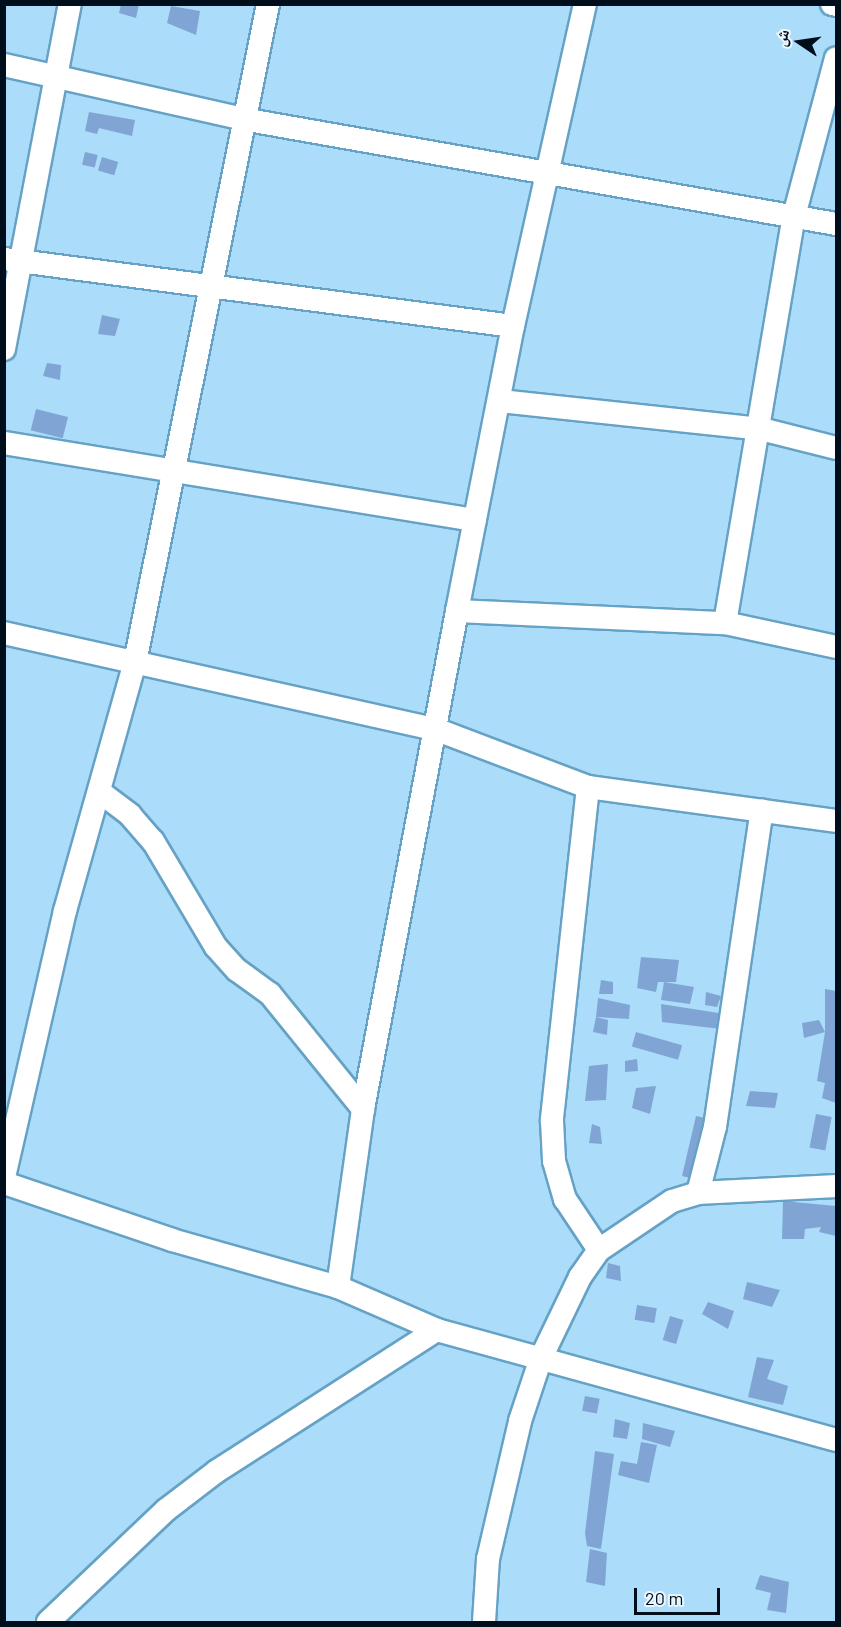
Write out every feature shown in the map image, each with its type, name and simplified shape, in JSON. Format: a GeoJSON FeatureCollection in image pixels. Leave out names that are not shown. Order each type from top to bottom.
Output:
{"type":"FeatureCollection","features":[{"type":"Feature","properties":{"kind":"street"},"geometry":{"type":"LineString","coordinates":[[4,349],[11,260],[56,75],[70,4]]}},
{"type":"Feature","properties":{"kind":"street"},"geometry":{"type":"LineString","coordinates":[[4,1177],[65,911],[135,662],[248,120],[268,4]]}},
{"type":"Feature","properties":{"kind":"street"},"geometry":{"type":"LineString","coordinates":[[338,1287],[363,1108],[457,611],[513,326],[585,4]]}},
{"type":"Feature","properties":{"kind":"street"},"geometry":{"type":"LineString","coordinates":[[725,623],[761,429],[794,216],[837,58]]}},
{"type":"Feature","properties":{"kind":"street"},"geometry":{"type":"LineString","coordinates":[[4,65],[248,120],[545,176],[837,224]]}},
{"type":"Feature","properties":{"kind":"street"},"geometry":{"type":"LineString","coordinates":[[11,260],[212,290],[513,326]]}},
{"type":"Feature","properties":{"kind":"street"},"geometry":{"type":"LineString","coordinates":[[500,401],[761,429],[837,448]]}},
{"type":"Feature","properties":{"kind":"street"},"geometry":{"type":"LineString","coordinates":[[4,443],[176,473],[476,520]]}},
{"type":"Feature","properties":{"kind":"street"},"geometry":{"type":"LineString","coordinates":[[457,611],[725,623],[837,647]]}},
{"type":"Feature","properties":{"kind":"street"},"geometry":{"type":"LineString","coordinates":[[4,633],[435,729],[588,787],[837,821]]}},
{"type":"Feature","properties":{"kind":"street"},"geometry":{"type":"LineString","coordinates":[[588,787],[552,1121],[554,1161],[565,1199],[599,1250]]}},
{"type":"Feature","properties":{"kind":"street"},"geometry":{"type":"LineString","coordinates":[[100,792],[130,814],[153,841],[216,947],[237,970],[270,994],[363,1108]]}},
{"type":"Feature","properties":{"kind":"street"},"geometry":{"type":"LineString","coordinates":[[698,1193],[715,1127],[762,810]]}},
{"type":"Feature","properties":{"kind":"street"},"geometry":{"type":"LineString","coordinates":[[4,1183],[172,1240],[338,1287],[437,1330],[837,1440]]}},
{"type":"Feature","properties":{"kind":"street"},"geometry":{"type":"LineString","coordinates":[[484,1623],[488,1559],[498,1509],[541,1358],[580,1277],[599,1250],[672,1201],[698,1193],[837,1186]]}},
{"type":"Feature","properties":{"kind":"street"},"geometry":{"type":"LineString","coordinates":[[48,1623],[166,1510],[217,1471],[437,1330]]}},
{"type":"Feature","properties":{"kind":"building"},"geometry":{"type":"Polygon","coordinates":[[[121,4],[139,4],[136,18],[119,13],[121,4]]]}},
{"type":"Feature","properties":{"kind":"building"},"geometry":{"type":"Polygon","coordinates":[[[171,6],[200,11],[196,35],[167,23],[171,6]]]}},
{"type":"Feature","properties":{"kind":"building"},"geometry":{"type":"Polygon","coordinates":[[[89,112],[135,120],[132,136],[99,128],[97,134],[85,131],[89,112]]]}},
{"type":"Feature","properties":{"kind":"building"},"geometry":{"type":"Polygon","coordinates":[[[85,152],[98,155],[95,168],[82,165],[85,152]]]}},
{"type":"Feature","properties":{"kind":"building"},"geometry":{"type":"Polygon","coordinates":[[[102,157],[118,162],[114,175],[98,170],[102,157]]]}},
{"type":"Feature","properties":{"kind":"building"},"geometry":{"type":"Polygon","coordinates":[[[102,315],[120,319],[115,336],[98,334],[102,315]]]}},
{"type":"Feature","properties":{"kind":"building"},"geometry":{"type":"Polygon","coordinates":[[[47,363],[61,365],[60,380],[43,376],[47,363]]]}},
{"type":"Feature","properties":{"kind":"building"},"geometry":{"type":"Polygon","coordinates":[[[36,409],[68,417],[63,438],[31,430],[36,409]]]}},
{"type":"Feature","properties":{"kind":"building"},"geometry":{"type":"Polygon","coordinates":[[[641,957],[679,960],[676,982],[658,982],[656,992],[637,988],[641,957]]]}},
{"type":"Feature","properties":{"kind":"building"},"geometry":{"type":"Polygon","coordinates":[[[601,980],[613,982],[613,994],[599,994],[601,980]]]}},
{"type":"Feature","properties":{"kind":"building"},"geometry":{"type":"Polygon","coordinates":[[[664,982],[694,987],[690,1004],[661,1000],[664,982]]]}},
{"type":"Feature","properties":{"kind":"building"},"geometry":{"type":"Polygon","coordinates":[[[825,989],[836,991],[836,1103],[822,1098],[825,1083],[817,1081],[825,1032],[825,989]]]}},
{"type":"Feature","properties":{"kind":"building"},"geometry":{"type":"Polygon","coordinates":[[[706,992],[721,996],[717,1007],[705,1005],[706,992]]]}},
{"type":"Feature","properties":{"kind":"building"},"geometry":{"type":"Polygon","coordinates":[[[598,998],[630,1005],[629,1019],[596,1017],[598,998]]]}},
{"type":"Feature","properties":{"kind":"building"},"geometry":{"type":"Polygon","coordinates":[[[661,1004],[725,1014],[721,1029],[662,1022],[661,1004]]]}},
{"type":"Feature","properties":{"kind":"building"},"geometry":{"type":"Polygon","coordinates":[[[596,1017],[608,1020],[607,1035],[593,1032],[596,1017]]]}},
{"type":"Feature","properties":{"kind":"building"},"geometry":{"type":"Polygon","coordinates":[[[819,1020],[825,1032],[804,1038],[802,1023],[819,1020]]]}},
{"type":"Feature","properties":{"kind":"building"},"geometry":{"type":"Polygon","coordinates":[[[636,1032],[682,1045],[678,1060],[632,1046],[636,1032]]]}},
{"type":"Feature","properties":{"kind":"building"},"geometry":{"type":"Polygon","coordinates":[[[637,1059],[638,1071],[625,1072],[625,1061],[637,1059]]]}},
{"type":"Feature","properties":{"kind":"building"},"geometry":{"type":"Polygon","coordinates":[[[608,1064],[606,1100],[585,1101],[589,1066],[608,1064]]]}},
{"type":"Feature","properties":{"kind":"building"},"geometry":{"type":"Polygon","coordinates":[[[656,1086],[650,1114],[632,1108],[636,1088],[656,1086]]]}},
{"type":"Feature","properties":{"kind":"building"},"geometry":{"type":"Polygon","coordinates":[[[750,1091],[778,1093],[775,1108],[746,1106],[750,1091]]]}},
{"type":"Feature","properties":{"kind":"building"},"geometry":{"type":"Polygon","coordinates":[[[816,1114],[832,1117],[825,1150],[810,1147],[816,1114]]]}},
{"type":"Feature","properties":{"kind":"building"},"geometry":{"type":"Polygon","coordinates":[[[696,1116],[711,1119],[694,1179],[682,1176],[696,1116]]]}},
{"type":"Feature","properties":{"kind":"building"},"geometry":{"type":"Polygon","coordinates":[[[592,1124],[600,1127],[602,1144],[589,1143],[592,1124]]]}},
{"type":"Feature","properties":{"kind":"building"},"geometry":{"type":"Polygon","coordinates":[[[783,1201],[836,1206],[836,1236],[819,1232],[821,1227],[805,1229],[804,1239],[782,1239],[783,1201]]]}},
{"type":"Feature","properties":{"kind":"building"},"geometry":{"type":"Polygon","coordinates":[[[608,1263],[620,1266],[621,1281],[606,1278],[608,1263]]]}},
{"type":"Feature","properties":{"kind":"building"},"geometry":{"type":"Polygon","coordinates":[[[747,1282],[780,1290],[772,1307],[743,1299],[747,1282]]]}},
{"type":"Feature","properties":{"kind":"building"},"geometry":{"type":"Polygon","coordinates":[[[708,1302],[734,1311],[728,1329],[702,1314],[708,1302]]]}},
{"type":"Feature","properties":{"kind":"building"},"geometry":{"type":"Polygon","coordinates":[[[637,1305],[657,1308],[654,1323],[635,1320],[637,1305]]]}},
{"type":"Feature","properties":{"kind":"building"},"geometry":{"type":"Polygon","coordinates":[[[670,1316],[683,1320],[676,1344],[663,1340],[670,1316]]]}},
{"type":"Feature","properties":{"kind":"building"},"geometry":{"type":"Polygon","coordinates":[[[757,1357],[774,1360],[767,1379],[788,1386],[783,1405],[748,1397],[757,1357]]]}},
{"type":"Feature","properties":{"kind":"building"},"geometry":{"type":"Polygon","coordinates":[[[585,1396],[600,1399],[597,1414],[582,1411],[585,1396]]]}},
{"type":"Feature","properties":{"kind":"building"},"geometry":{"type":"Polygon","coordinates":[[[615,1419],[630,1423],[627,1439],[613,1437],[615,1419]]]}},
{"type":"Feature","properties":{"kind":"building"},"geometry":{"type":"Polygon","coordinates":[[[643,1423],[675,1431],[670,1447],[642,1439],[643,1423]]]}},
{"type":"Feature","properties":{"kind":"building"},"geometry":{"type":"Polygon","coordinates":[[[641,1442],[657,1445],[649,1483],[618,1475],[621,1461],[637,1464],[641,1442]]]}},
{"type":"Feature","properties":{"kind":"building"},"geometry":{"type":"Polygon","coordinates":[[[595,1451],[614,1454],[601,1549],[587,1546],[585,1533],[595,1451]]]}},
{"type":"Feature","properties":{"kind":"building"},"geometry":{"type":"Polygon","coordinates":[[[590,1549],[607,1553],[605,1586],[586,1582],[590,1549]]]}},
{"type":"Feature","properties":{"kind":"building"},"geometry":{"type":"Polygon","coordinates":[[[760,1575],[789,1582],[786,1613],[767,1610],[771,1593],[755,1589],[760,1575]]]}}]}
